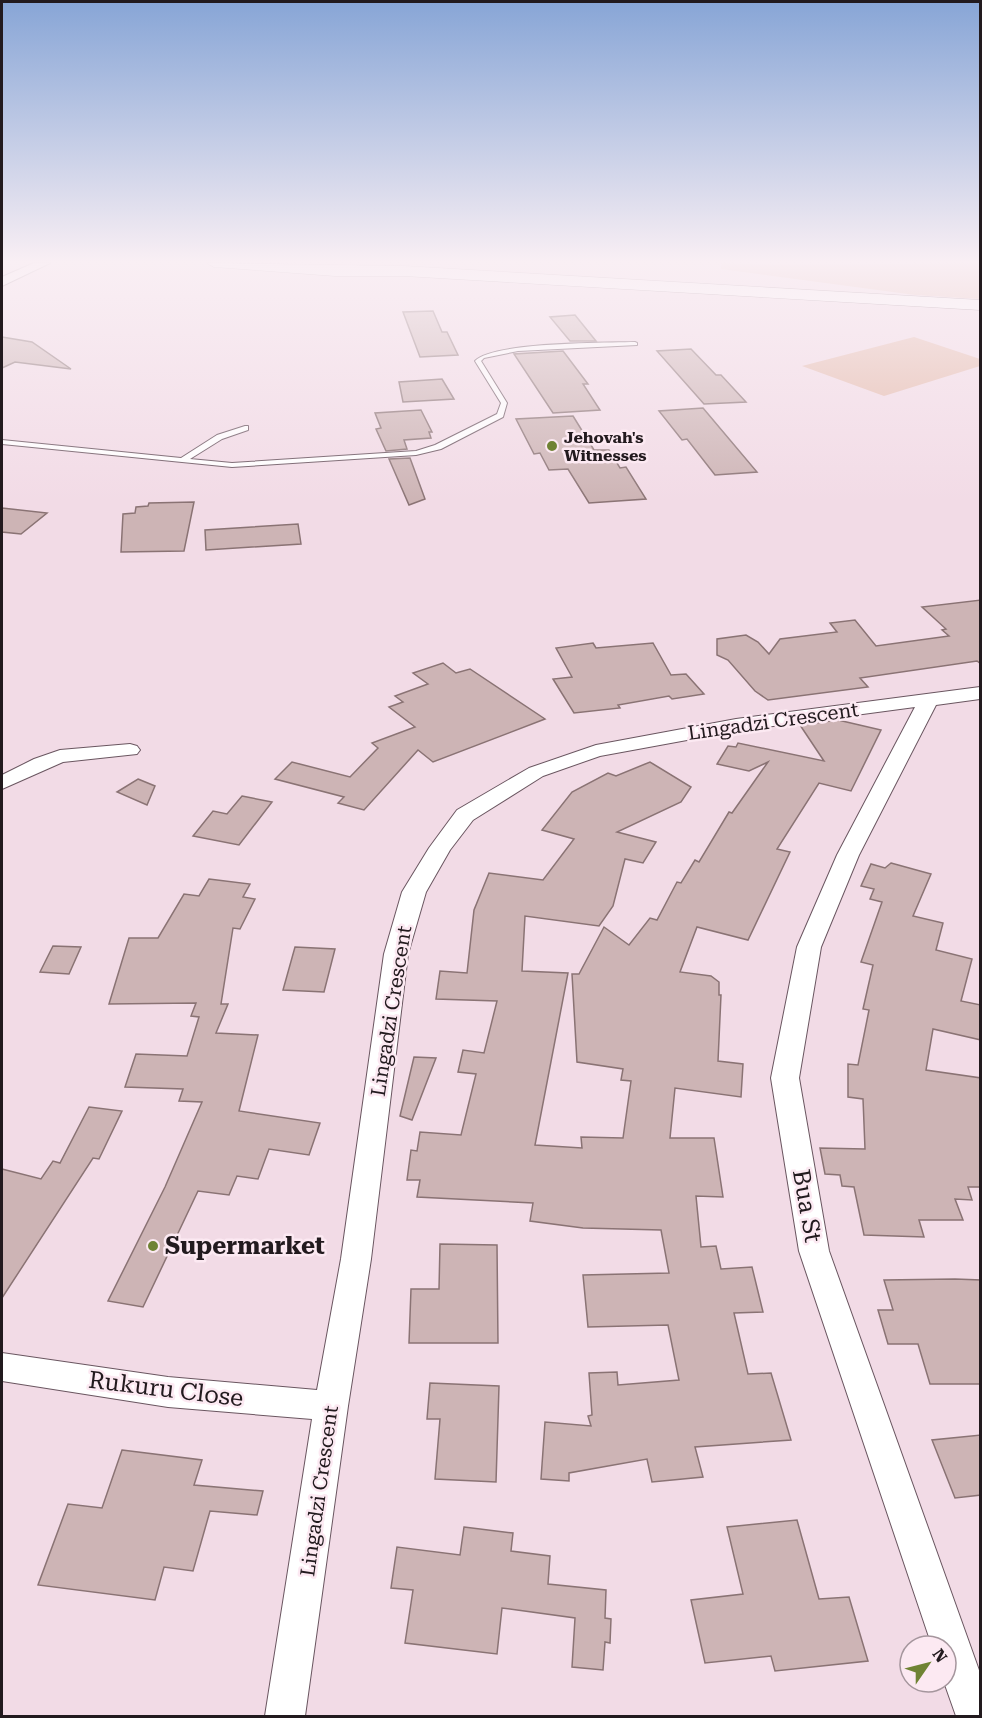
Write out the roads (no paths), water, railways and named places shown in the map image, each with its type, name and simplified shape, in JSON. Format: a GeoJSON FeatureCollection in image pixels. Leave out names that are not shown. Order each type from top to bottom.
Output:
{"type":"FeatureCollection","features":[{"type":"Feature","properties":{"kind":"street","name":"Lingadzi Crescent"},"geometry":{"type":"LineString","coordinates":[[285,1716],[331,1406],[356,1259],[396,954],[414,891],[440,848],[465,815],[536,772],[596,751],[736,726],[981,693]]}},
{"type":"Feature","properties":{"kind":"street","name":"Bua St"},"geometry":{"type":"LineString","coordinates":[[929,699],[848,855],[809,947],[785,1078],[814,1251],[976,1716]]}},
{"type":"Feature","properties":{"kind":"street"},"geometry":{"type":"LineString","coordinates":[[2,783],[60,756],[130,750]]}},
{"type":"Feature","properties":{"kind":"street","name":"Rukuru Close"},"geometry":{"type":"LineString","coordinates":[[2,1367],[168,1392],[331,1406]]}},
{"type":"Feature","properties":{"kind":"lane"},"geometry":{"type":"LineString","coordinates":[[2,442],[232,465],[428,450],[500,415],[504,409],[504,403],[478,361],[482,357],[518,350],[635,344]]}},
{"type":"Feature","properties":{"kind":"lane"},"geometry":{"type":"LineString","coordinates":[[181,461],[216,438],[232,430],[245,428]]}},
{"type":"Feature","properties":{"kind":"place","name":"Jehovah's Witnesses"},"geometry":{"type":"Point","coordinates":[552,446]}},
{"type":"Feature","properties":{"kind":"place","name":"Supermarket"},"geometry":{"type":"Point","coordinates":[153,1246]}}]}
